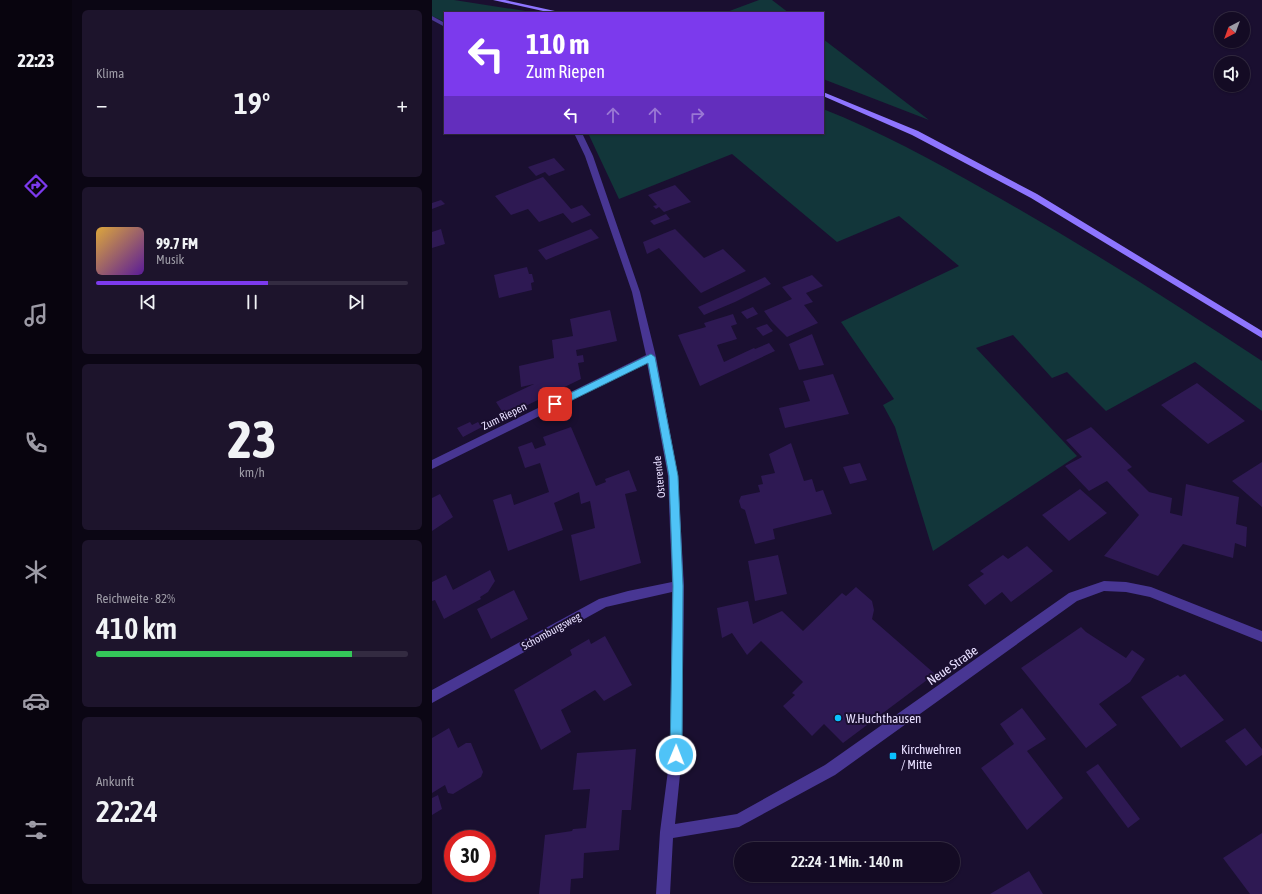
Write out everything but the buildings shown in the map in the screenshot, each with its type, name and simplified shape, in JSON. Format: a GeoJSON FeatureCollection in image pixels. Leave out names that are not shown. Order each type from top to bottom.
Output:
{"type":"FeatureCollection","features":[{"type":"Feature","properties":{"kind":"main road"},"geometry":{"type":"LineString","coordinates":[[496,0],[556,12]]}},
{"type":"Feature","properties":{"kind":"main road"},"geometry":{"type":"LineString","coordinates":[[824,94],[915,133],[1034,196],[1262,335]]}},
{"type":"Feature","properties":{"kind":"street"},"geometry":{"type":"LineString","coordinates":[[432,18],[444,24]]}},
{"type":"Feature","properties":{"kind":"street","name":"Osterende"},"geometry":{"type":"LineString","coordinates":[[578,134],[592,163],[636,292],[651,357],[673,476],[678,586],[676,755],[667,832],[663,894]]}},
{"type":"Feature","properties":{"kind":"street","name":"Zum Riepen"},"geometry":{"type":"LineString","coordinates":[[432,465],[651,357]]}},
{"type":"Feature","properties":{"kind":"street","name":"Schomburgsweg"},"geometry":{"type":"LineString","coordinates":[[432,697],[603,603],[628,596],[678,586]]}},
{"type":"Feature","properties":{"kind":"street","name":"Neue Straße"},"geometry":{"type":"LineString","coordinates":[[667,832],[739,820],[830,770],[1073,597],[1104,586],[1126,587],[1151,592],[1262,636]]}},
{"type":"Feature","properties":{"kind":"green space"},"geometry":{"type":"Polygon","coordinates":[[[432,0],[454,0],[532,12],[444,12],[444,22],[432,16],[432,0]]]}},
{"type":"Feature","properties":{"kind":"green space"},"geometry":{"type":"Polygon","coordinates":[[[759,0],[772,0],[788,12],[727,12],[759,0]]]}},
{"type":"Feature","properties":{"kind":"green space"},"geometry":{"type":"Polygon","coordinates":[[[824,40],[929,120],[824,79],[824,40]]]}},
{"type":"Feature","properties":{"kind":"green space"},"geometry":{"type":"Polygon","coordinates":[[[824,109],[905,146],[1020,210],[1194,316],[1262,361],[1262,411],[1195,362],[1106,411],[1067,372],[1052,378],[1013,335],[976,348],[1077,456],[933,551],[895,427],[883,405],[894,399],[841,322],[959,266],[899,216],[837,242],[732,154],[619,199],[588,134],[824,134],[824,109]]]}},
{"type":"Feature","properties":{"kind":"place","name":"W.Huchthausen"},"geometry":{"type":"Point","coordinates":[838,718]}},
{"type":"Feature","properties":{"kind":"place","name":"Kirchwehren / Mitte"},"geometry":{"type":"Point","coordinates":[893,756]}},
{"type":"Feature","properties":{"kind":"route"},"geometry":{"type":"LineString","coordinates":[[555,404],[651,357],[673,476],[678,586],[676,755]]}}]}
